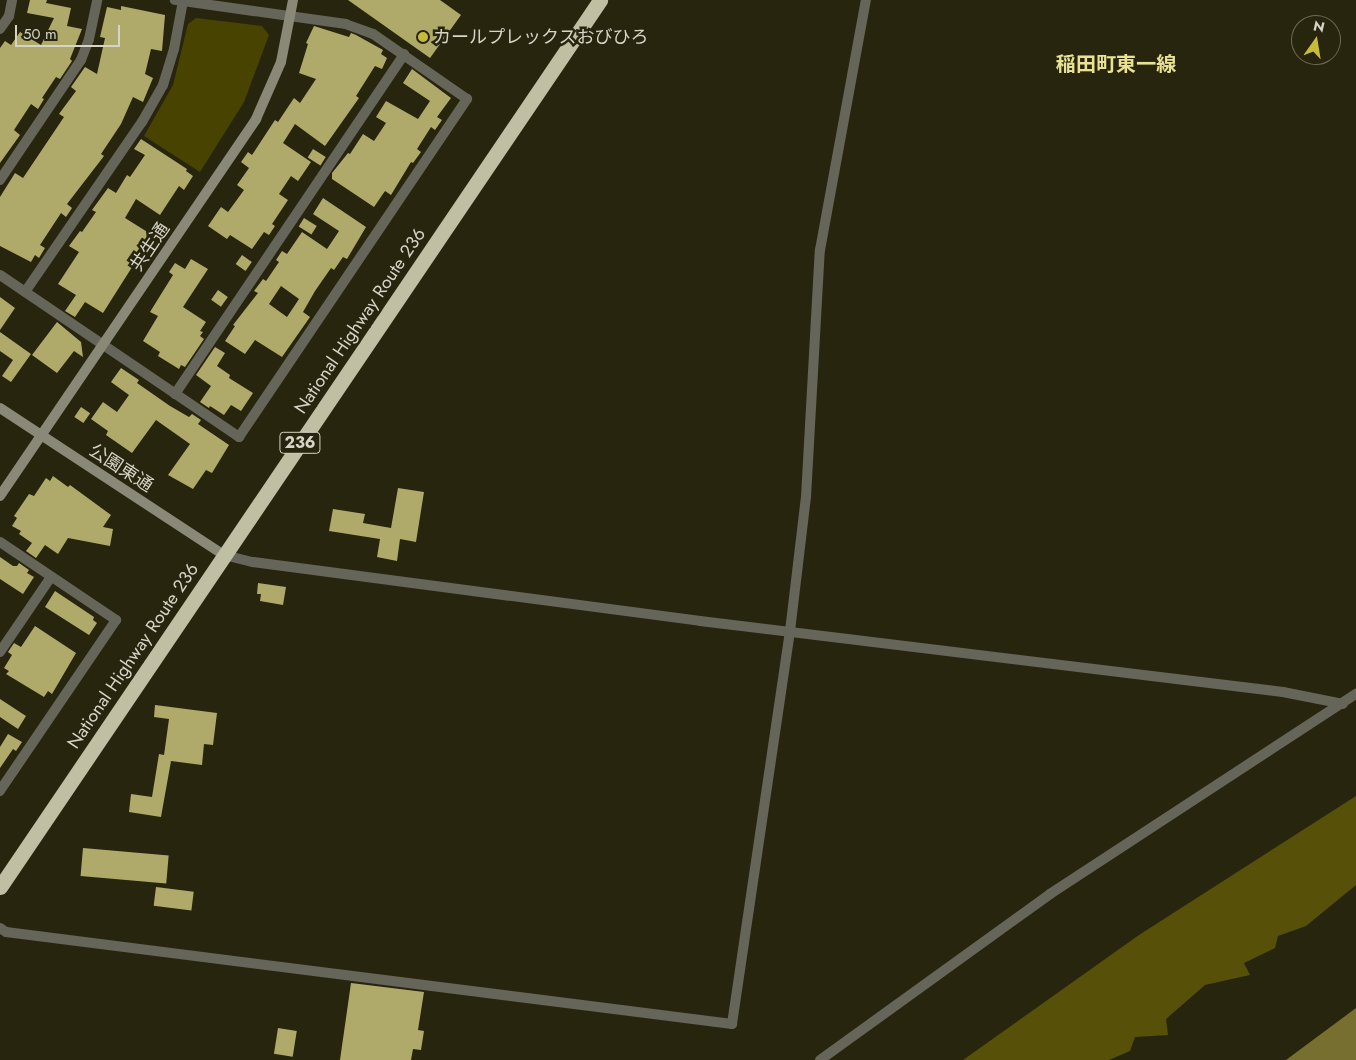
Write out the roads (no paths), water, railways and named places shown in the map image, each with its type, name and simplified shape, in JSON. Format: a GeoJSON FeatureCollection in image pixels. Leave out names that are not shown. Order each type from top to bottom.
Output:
{"type":"FeatureCollection","features":[{"type":"Feature","properties":{"kind":"highway","name":"National Highway Route 236"},"geometry":{"type":"LineString","coordinates":[[0,887],[600,0]]}},
{"type":"Feature","properties":{"kind":"street"},"geometry":{"type":"LineString","coordinates":[[0,29],[9,16],[12,0]]}},
{"type":"Feature","properties":{"kind":"street"},"geometry":{"type":"LineString","coordinates":[[0,180],[81,60],[90,39],[97,0]]}},
{"type":"Feature","properties":{"kind":"street","name":"共生通"},"geometry":{"type":"LineString","coordinates":[[0,496],[39,435],[103,346],[256,119],[280,62],[293,0]]}},
{"type":"Feature","properties":{"kind":"street"},"geometry":{"type":"LineString","coordinates":[[0,928],[6,932],[732,1024],[790,631],[806,498],[820,250],[866,0]]}},
{"type":"Feature","properties":{"kind":"street"},"geometry":{"type":"LineString","coordinates":[[0,275],[239,437],[467,99],[373,34],[346,24],[179,1],[174,49],[158,92],[142,122],[26,292]]}},
{"type":"Feature","properties":{"kind":"street"},"geometry":{"type":"LineString","coordinates":[[175,394],[404,54]]}},
{"type":"Feature","properties":{"kind":"street","name":"公園東通"},"geometry":{"type":"LineString","coordinates":[[0,408],[224,555]]}},
{"type":"Feature","properties":{"kind":"street"},"geometry":{"type":"LineString","coordinates":[[0,542],[116,620],[0,790]]}},
{"type":"Feature","properties":{"kind":"street"},"geometry":{"type":"LineString","coordinates":[[224,555],[263,563],[1283,692],[1343,704]]}},
{"type":"Feature","properties":{"kind":"street"},"geometry":{"type":"LineString","coordinates":[[0,652],[51,577]]}},
{"type":"Feature","properties":{"kind":"street"},"geometry":{"type":"LineString","coordinates":[[820,1060],[1050,894],[1356,694]]}},
{"type":"Feature","properties":{"kind":"place","name":"カールプレックスおびひろ"},"geometry":{"type":"Point","coordinates":[423,37]}},
{"type":"Feature","properties":{"kind":"district","name":"稲田町東一線"},"geometry":{"type":"Point","coordinates":[1116,64]}}]}
